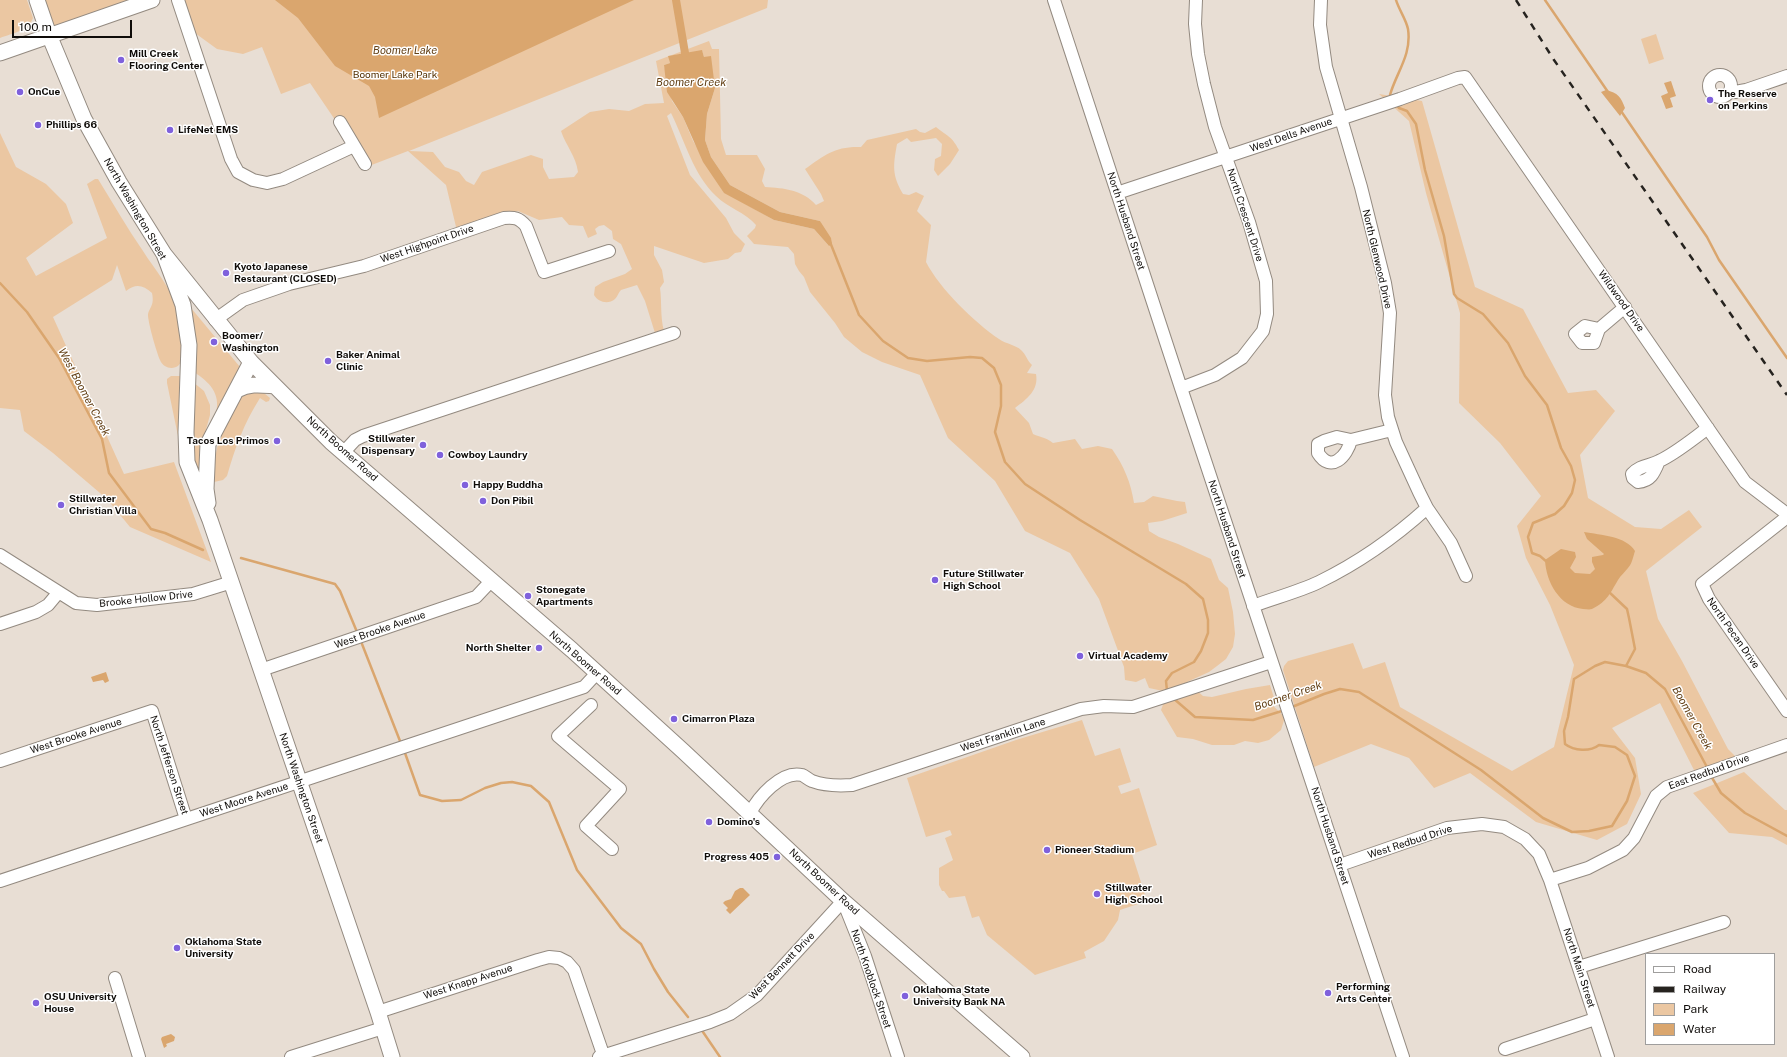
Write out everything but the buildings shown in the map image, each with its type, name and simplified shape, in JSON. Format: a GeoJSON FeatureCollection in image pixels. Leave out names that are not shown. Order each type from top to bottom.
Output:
{"type":"FeatureCollection","features":[{"type":"Feature","properties":{"kind":"main road","name":"North Washington Street"},"geometry":{"type":"LineString","coordinates":[[37,0],[49,35],[84,119],[119,182],[164,254],[183,305],[189,345],[186,432],[187,462],[232,582],[298,782],[378,1012],[392,1057]]}},
{"type":"Feature","properties":{"kind":"main road"},"geometry":{"type":"LineString","coordinates":[[0,53],[127,4],[152,0]]}},
{"type":"Feature","properties":{"kind":"main road","name":"North Boomer Road"},"geometry":{"type":"LineString","coordinates":[[164,254],[215,320],[251,362],[343,453],[492,580],[597,673],[750,813],[843,901],[1022,1057]]}},
{"type":"Feature","properties":{"kind":"main road","name":"North Washington Street"},"geometry":{"type":"LineString","coordinates":[[210,520],[206,489],[208,444],[251,362]]}},
{"type":"Feature","properties":{"kind":"main road"},"geometry":{"type":"LineString","coordinates":[[237,390],[246,385],[253,384],[275,386]]}},
{"type":"Feature","properties":{"kind":"street"},"geometry":{"type":"LineString","coordinates":[[178,0],[231,159],[238,172],[253,180],[267,183],[283,179],[354,146]]}},
{"type":"Feature","properties":{"kind":"street","name":"North Husband Street"},"geometry":{"type":"LineString","coordinates":[[1054,0],[1271,662],[1403,1057]]}},
{"type":"Feature","properties":{"kind":"street","name":"North Crescent Drive"},"geometry":{"type":"LineString","coordinates":[[1181,388],[1215,375],[1242,358],[1263,331],[1267,314],[1266,281],[1249,222],[1225,157],[1204,84],[1198,54],[1195,24],[1196,0]]}},
{"type":"Feature","properties":{"kind":"street","name":"North Glenwood Drive"},"geometry":{"type":"LineString","coordinates":[[1321,0],[1320,25],[1326,67],[1385,283],[1390,313],[1385,395],[1388,416],[1403,459],[1427,508],[1451,543],[1466,576]]}},
{"type":"Feature","properties":{"kind":"street"},"geometry":{"type":"LineString","coordinates":[[1731,89],[1735,92],[1746,90],[1787,76]]}},
{"type":"Feature","properties":{"kind":"street","name":"West Dells Avenue"},"geometry":{"type":"LineString","coordinates":[[1117,193],[1412,95],[1458,78],[1465,77]]}},
{"type":"Feature","properties":{"kind":"street","name":"Wildwood Drive"},"geometry":{"type":"LineString","coordinates":[[1465,77],[1745,482],[1787,514]]}},
{"type":"Feature","properties":{"kind":"street"},"geometry":{"type":"LineString","coordinates":[[340,122],[365,164]]}},
{"type":"Feature","properties":{"kind":"street","name":"West Highpoint Drive"},"geometry":{"type":"LineString","coordinates":[[215,320],[243,300],[289,284],[364,266],[504,218],[514,217],[521,219],[526,226],[544,272],[610,251]]}},
{"type":"Feature","properties":{"kind":"street"},"geometry":{"type":"LineString","coordinates":[[1600,330],[1625,307]]}},
{"type":"Feature","properties":{"kind":"street"},"geometry":{"type":"LineString","coordinates":[[343,453],[355,440],[363,436],[674,333]]}},
{"type":"Feature","properties":{"kind":"street"},"geometry":{"type":"LineString","coordinates":[[1659,462],[1708,428]]}},
{"type":"Feature","properties":{"kind":"street"},"geometry":{"type":"LineString","coordinates":[[1351,440],[1392,430]]}},
{"type":"Feature","properties":{"kind":"street"},"geometry":{"type":"LineString","coordinates":[[1253,606],[1318,582],[1358,560],[1407,526],[1427,508]]}},
{"type":"Feature","properties":{"kind":"street","name":"North Pecan Drive"},"geometry":{"type":"LineString","coordinates":[[1787,517],[1702,584],[1709,599],[1787,711]]}},
{"type":"Feature","properties":{"kind":"street","name":"Brooke Hollow Drive"},"geometry":{"type":"LineString","coordinates":[[0,555],[76,603],[97,605],[193,594],[232,582]]}},
{"type":"Feature","properties":{"kind":"street","name":"West Brooke Avenue"},"geometry":{"type":"LineString","coordinates":[[261,670],[476,597],[492,580]]}},
{"type":"Feature","properties":{"kind":"street"},"geometry":{"type":"LineString","coordinates":[[0,624],[36,612],[48,605],[58,593]]}},
{"type":"Feature","properties":{"kind":"street","name":"West Franklin Lane"},"geometry":{"type":"LineString","coordinates":[[750,813],[756,801],[777,781],[790,776],[802,775],[812,781],[834,786],[852,785],[1081,709],[1104,706],[1133,707],[1271,662]]}},
{"type":"Feature","properties":{"kind":"street","name":"West Moore Avenue"},"geometry":{"type":"LineString","coordinates":[[0,881],[584,687],[597,673]]}},
{"type":"Feature","properties":{"kind":"street"},"geometry":{"type":"LineString","coordinates":[[591,705],[558,736],[620,789],[586,826],[612,850]]}},
{"type":"Feature","properties":{"kind":"street","name":"West Brooke Avenue"},"geometry":{"type":"LineString","coordinates":[[0,761],[152,711]]}},
{"type":"Feature","properties":{"kind":"street","name":"North Jefferson Street"},"geometry":{"type":"LineString","coordinates":[[152,711],[186,819]]}},
{"type":"Feature","properties":{"kind":"street","name":"East Redbud Drive"},"geometry":{"type":"LineString","coordinates":[[1550,880],[1588,868],[1623,850],[1634,838],[1656,796],[1667,787],[1787,745]]}},
{"type":"Feature","properties":{"kind":"street","name":"West Redbud Drive"},"geometry":{"type":"LineString","coordinates":[[1340,865],[1447,828],[1482,824],[1504,827],[1525,839],[1539,854],[1550,880]]}},
{"type":"Feature","properties":{"kind":"street","name":"North Main Street"},"geometry":{"type":"LineString","coordinates":[[1550,880],[1608,1057]]}},
{"type":"Feature","properties":{"kind":"street","name":"West Bennett Drive"},"geometry":{"type":"LineString","coordinates":[[602,1056],[705,1024],[730,1014],[757,995],[843,901]]}},
{"type":"Feature","properties":{"kind":"street","name":"North Knoblock Street"},"geometry":{"type":"LineString","coordinates":[[843,901],[865,956],[898,1057]]}},
{"type":"Feature","properties":{"kind":"street"},"geometry":{"type":"LineString","coordinates":[[1579,967],[1724,922]]}},
{"type":"Feature","properties":{"kind":"street","name":"West Knapp Avenue"},"geometry":{"type":"LineString","coordinates":[[378,1012],[544,958],[559,958],[567,962],[574,970],[602,1056]]}},
{"type":"Feature","properties":{"kind":"street"},"geometry":{"type":"LineString","coordinates":[[115,978],[139,1057]]}},
{"type":"Feature","properties":{"kind":"street"},"geometry":{"type":"LineString","coordinates":[[1505,1049],[1595,1019]]}},
{"type":"Feature","properties":{"kind":"street"},"geometry":{"type":"LineString","coordinates":[[291,1057],[383,1028]]}},
{"type":"Feature","properties":{"kind":"green space"},"geometry":{"type":"Polygon","coordinates":[[[0,0],[27,0],[33,18],[28,26],[15,33],[0,38],[0,0]]]}},
{"type":"Feature","properties":{"kind":"green space"},"geometry":{"type":"Polygon","coordinates":[[[38,0],[149,0],[50,34],[38,0]]]}},
{"type":"Feature","properties":{"kind":"green space","name":"Boomer Lake Park"},"geometry":{"type":"Polygon","coordinates":[[[184,0],[768,0],[767,8],[409,151],[433,152],[445,167],[459,172],[466,181],[474,185],[482,172],[531,155],[543,159],[543,167],[549,179],[574,177],[578,172],[577,166],[561,131],[590,112],[609,109],[629,111],[645,104],[664,103],[656,61],[669,56],[709,41],[712,49],[719,49],[721,139],[726,155],[757,155],[765,169],[762,181],[765,187],[786,189],[799,193],[811,200],[816,205],[824,201],[805,169],[831,152],[844,148],[861,147],[867,140],[916,129],[925,133],[936,127],[951,139],[959,150],[950,164],[938,176],[934,170],[935,159],[941,156],[942,144],[936,138],[911,142],[907,138],[897,144],[894,164],[895,176],[903,194],[909,195],[916,192],[924,196],[917,211],[931,225],[926,262],[940,283],[958,304],[989,332],[999,339],[1019,348],[1032,365],[1027,373],[1036,374],[1036,385],[1028,398],[1015,408],[1029,423],[1033,434],[1045,438],[1053,443],[1075,439],[1082,449],[1098,446],[1112,449],[1126,475],[1134,503],[1144,502],[1153,496],[1185,502],[1187,513],[1162,521],[1148,523],[1149,531],[1159,537],[1211,559],[1219,580],[1228,588],[1233,612],[1235,634],[1233,647],[1226,659],[1209,672],[1187,682],[1203,696],[1212,697],[1270,685],[1274,698],[1271,704],[1285,717],[1281,730],[1269,740],[1258,743],[1245,741],[1234,745],[1212,745],[1193,739],[1177,737],[1161,710],[1165,699],[1163,691],[1149,688],[1145,678],[1136,682],[1125,680],[1124,667],[1099,599],[1070,553],[1025,531],[995,481],[948,438],[920,375],[882,362],[862,352],[844,337],[835,323],[810,292],[804,277],[795,264],[794,254],[788,247],[754,244],[747,236],[756,225],[716,196],[701,178],[671,113],[667,116],[690,175],[726,218],[734,233],[745,244],[741,252],[735,253],[728,259],[704,263],[654,246],[654,255],[662,270],[664,282],[660,288],[664,331],[655,333],[645,301],[637,285],[621,290],[615,299],[609,302],[603,302],[594,295],[595,287],[603,282],[625,274],[632,269],[621,244],[613,239],[612,231],[604,225],[595,229],[597,234],[588,238],[583,226],[569,225],[562,217],[539,220],[518,211],[457,231],[446,185],[408,151],[369,166],[348,139],[310,83],[281,94],[262,47],[243,54],[217,49],[195,33],[184,0]],[[702,51],[669,56],[670,63],[664,65],[672,101],[683,117],[693,141],[724,192],[774,220],[814,229],[829,246],[820,221],[780,212],[730,185],[711,157],[705,140],[707,114],[715,88],[702,51]]]}},
{"type":"Feature","properties":{"kind":"green space"},"geometry":{"type":"Polygon","coordinates":[[[1656,34],[1664,59],[1649,64],[1641,39],[1656,34]]]}},
{"type":"Feature","properties":{"kind":"green space"},"geometry":{"type":"Polygon","coordinates":[[[1379,94],[1422,101],[1475,287],[1523,309],[1568,393],[1596,390],[1615,411],[1580,455],[1588,498],[1635,527],[1661,529],[1689,510],[1702,527],[1646,571],[1658,619],[1682,661],[1728,749],[1736,757],[1695,772],[1660,703],[1612,728],[1635,758],[1641,794],[1627,824],[1597,840],[1536,822],[1470,773],[1434,788],[1409,758],[1371,744],[1314,767],[1283,670],[1288,661],[1353,643],[1363,669],[1385,662],[1400,707],[1512,771],[1554,747],[1574,665],[1550,605],[1526,558],[1517,526],[1541,496],[1500,443],[1459,403],[1460,313],[1426,193],[1409,121],[1379,94]]]}},
{"type":"Feature","properties":{"kind":"green space"},"geometry":{"type":"Polygon","coordinates":[[[0,133],[16,167],[46,184],[66,204],[73,223],[26,258],[36,276],[107,238],[87,184],[95,179],[98,179],[131,233],[172,295],[179,317],[182,351],[182,357],[179,365],[173,368],[169,368],[162,364],[158,356],[148,316],[153,301],[152,293],[146,288],[139,286],[130,288],[126,291],[117,265],[112,280],[53,317],[124,474],[174,462],[211,562],[130,527],[107,499],[53,453],[24,431],[20,410],[0,408],[0,133]]]}},
{"type":"Feature","properties":{"kind":"green space"},"geometry":{"type":"Polygon","coordinates":[[[191,308],[240,367],[216,413],[217,400],[215,394],[209,384],[194,372],[191,308]]]}},
{"type":"Feature","properties":{"kind":"green space"},"geometry":{"type":"Polygon","coordinates":[[[171,376],[182,376],[179,436],[167,383],[167,379],[171,376]]]}},
{"type":"Feature","properties":{"kind":"green space"},"geometry":{"type":"Polygon","coordinates":[[[193,382],[204,391],[210,405],[210,415],[199,455],[202,484],[190,451],[193,382]]]}},
{"type":"Feature","properties":{"kind":"green space"},"geometry":{"type":"Polygon","coordinates":[[[259,389],[270,398],[269,401],[266,402],[260,398],[240,436],[227,476],[223,480],[214,482],[217,447],[229,414],[242,393],[259,389]]]}},
{"type":"Feature","properties":{"kind":"green space","name":"Pioneer Stadium"},"geometry":{"type":"Polygon","coordinates":[[[1082,720],[1095,756],[1120,748],[1131,782],[1118,786],[1121,794],[1139,788],[1157,845],[1132,854],[1147,901],[1120,910],[1118,920],[1104,941],[1084,952],[1086,958],[1035,975],[987,935],[979,916],[972,918],[965,896],[949,898],[944,891],[942,891],[939,885],[939,868],[953,860],[945,838],[952,835],[950,830],[926,837],[907,778],[1016,740],[1082,720]]]}},
{"type":"Feature","properties":{"kind":"green space"},"geometry":{"type":"Polygon","coordinates":[[[1744,772],[1785,810],[1787,810],[1787,845],[1772,837],[1729,833],[1693,793],[1744,772]]]}},
{"type":"Feature","properties":{"kind":"water","name":"Boomer Lake"},"geometry":{"type":"Polygon","coordinates":[[[275,0],[634,0],[379,118],[375,97],[369,86],[335,66],[298,18],[275,0]]]}},
{"type":"Feature","properties":{"kind":"water","name":"Boomer Creek"},"geometry":{"type":"Polygon","coordinates":[[[702,50],[704,57],[711,56],[715,88],[707,114],[705,140],[711,157],[730,185],[780,212],[820,221],[831,238],[832,244],[829,246],[814,229],[774,220],[724,193],[703,162],[683,117],[667,92],[664,65],[670,63],[668,56],[702,50]]]}},
{"type":"Feature","properties":{"kind":"water"},"geometry":{"type":"Polygon","coordinates":[[[1671,81],[1676,96],[1670,98],[1673,107],[1666,109],[1661,96],[1668,93],[1664,83],[1671,81]]]}},
{"type":"Feature","properties":{"kind":"water"},"geometry":{"type":"Polygon","coordinates":[[[1606,90],[1616,94],[1622,101],[1625,108],[1620,116],[1601,92],[1606,90]]]}},
{"type":"Feature","properties":{"kind":"water"},"geometry":{"type":"Polygon","coordinates":[[[1584,532],[1619,539],[1626,542],[1635,551],[1627,569],[1619,578],[1608,596],[1602,603],[1592,609],[1575,607],[1568,604],[1561,598],[1551,585],[1545,560],[1561,549],[1575,552],[1576,557],[1570,568],[1575,573],[1590,574],[1595,569],[1592,562],[1592,557],[1604,554],[1587,539],[1584,532]]]}},
{"type":"Feature","properties":{"kind":"water"},"geometry":{"type":"Polygon","coordinates":[[[106,672],[109,681],[105,683],[103,680],[93,682],[91,677],[106,672]]]}},
{"type":"Feature","properties":{"kind":"water"},"geometry":{"type":"Polygon","coordinates":[[[743,888],[750,895],[730,914],[726,910],[728,908],[723,903],[731,899],[735,891],[743,888]]]}},
{"type":"Feature","properties":{"kind":"water"},"geometry":{"type":"Polygon","coordinates":[[[171,1034],[175,1037],[174,1041],[166,1044],[167,1046],[164,1048],[161,1039],[162,1037],[171,1034]]]}},
{"type":"Feature","properties":{"kind":"waterway","name":"Boomer Creek"},"geometry":{"type":"LineString","coordinates":[[676,0],[685,53]]}},
{"type":"Feature","properties":{"kind":"waterway"},"geometry":{"type":"LineString","coordinates":[[1392,98],[1390,95],[1406,56],[1409,38],[1407,25],[1396,0]]}},
{"type":"Feature","properties":{"kind":"waterway"},"geometry":{"type":"LineString","coordinates":[[1545,0],[1608,92]]}},
{"type":"Feature","properties":{"kind":"waterway"},"geometry":{"type":"LineString","coordinates":[[1396,104],[1399,108],[1407,111],[1416,124],[1425,170],[1444,236],[1454,294],[1457,298],[1483,314],[1508,343],[1525,376],[1547,405],[1561,448],[1571,466],[1575,480],[1572,493],[1564,506],[1555,514],[1533,523],[1528,537],[1532,553],[1540,556],[1547,562]]}},
{"type":"Feature","properties":{"kind":"waterway"},"geometry":{"type":"LineString","coordinates":[[1621,111],[1707,237],[1719,260],[1787,358]]}},
{"type":"Feature","properties":{"kind":"waterway","name":"Boomer Creek"},"geometry":{"type":"LineString","coordinates":[[830,242],[859,315],[883,341],[908,358],[927,361],[970,357],[982,358],[994,368],[1001,385],[1001,406],[995,432],[1005,462],[1025,484],[1080,520],[1186,584],[1203,599],[1208,620],[1208,633],[1201,651],[1194,662],[1172,673],[1166,681],[1167,691]]}},
{"type":"Feature","properties":{"kind":"waterway","name":"West Boomer Creek"},"geometry":{"type":"LineString","coordinates":[[0,283],[27,312],[59,358],[102,439],[109,473],[151,529],[165,533],[203,550]]}},
{"type":"Feature","properties":{"kind":"waterway"},"geometry":{"type":"LineString","coordinates":[[241,558],[335,584],[340,591],[357,632]]}},
{"type":"Feature","properties":{"kind":"waterway"},"geometry":{"type":"LineString","coordinates":[[1609,592],[1627,609],[1635,649],[1626,666]]}},
{"type":"Feature","properties":{"kind":"waterway"},"geometry":{"type":"LineString","coordinates":[[362,644],[400,741]]}},
{"type":"Feature","properties":{"kind":"waterway","name":"Boomer Creek"},"geometry":{"type":"LineString","coordinates":[[1292,707],[1340,689],[1359,692],[1481,770],[1543,818],[1572,832],[1589,831],[1612,826],[1627,801],[1635,776],[1627,755],[1615,747],[1599,745],[1591,749],[1582,750],[1565,744],[1564,731],[1568,717],[1574,679],[1595,666],[1605,662],[1626,666],[1646,673],[1665,689],[1708,769]]}},
{"type":"Feature","properties":{"kind":"waterway","name":"Boomer Creek"},"geometry":{"type":"LineString","coordinates":[[1173,698],[1195,717],[1253,720],[1285,710]]}},
{"type":"Feature","properties":{"kind":"waterway"},"geometry":{"type":"LineString","coordinates":[[405,753],[420,795],[442,801],[461,800],[485,788],[501,783],[512,782],[531,786],[549,802],[577,870],[621,928],[641,944],[668,992],[688,1017]]}},
{"type":"Feature","properties":{"kind":"waterway","name":"Boomer Creek"},"geometry":{"type":"LineString","coordinates":[[1711,776],[1721,793],[1745,813],[1787,836]]}},
{"type":"Feature","properties":{"kind":"waterway"},"geometry":{"type":"LineString","coordinates":[[703,1032],[720,1057]]}},
{"type":"Feature","properties":{"kind":"railway"},"geometry":{"type":"LineString","coordinates":[[1516,0],[1554,60],[1787,395]]}},
{"type":"Feature","properties":{"kind":"place","name":"Mill Creek Flooring Center"},"geometry":{"type":"Point","coordinates":[121,60]}},
{"type":"Feature","properties":{"kind":"place","name":"OnCue"},"geometry":{"type":"Point","coordinates":[20,92]}},
{"type":"Feature","properties":{"kind":"place","name":"The Reserve on Perkins"},"geometry":{"type":"Point","coordinates":[1710,100]}},
{"type":"Feature","properties":{"kind":"place","name":"Phillips 66"},"geometry":{"type":"Point","coordinates":[38,125]}},
{"type":"Feature","properties":{"kind":"place","name":"LifeNet EMS"},"geometry":{"type":"Point","coordinates":[170,130]}},
{"type":"Feature","properties":{"kind":"place","name":"Kyoto Japanese Restaurant (CLOSED)"},"geometry":{"type":"Point","coordinates":[226,273]}},
{"type":"Feature","properties":{"kind":"place","name":"Boomer/ Washington"},"geometry":{"type":"Point","coordinates":[214,342]}},
{"type":"Feature","properties":{"kind":"place","name":"Baker Animal Clinic"},"geometry":{"type":"Point","coordinates":[328,361]}},
{"type":"Feature","properties":{"kind":"place","name":"Tacos Los Primos"},"geometry":{"type":"Point","coordinates":[277,441]}},
{"type":"Feature","properties":{"kind":"place","name":"Stillwater Dispensary"},"geometry":{"type":"Point","coordinates":[423,445]}},
{"type":"Feature","properties":{"kind":"place","name":"Cowboy Laundry"},"geometry":{"type":"Point","coordinates":[440,455]}},
{"type":"Feature","properties":{"kind":"place","name":"Happy Buddha"},"geometry":{"type":"Point","coordinates":[465,485]}},
{"type":"Feature","properties":{"kind":"place","name":"Don Pibil"},"geometry":{"type":"Point","coordinates":[483,501]}},
{"type":"Feature","properties":{"kind":"place","name":"Stillwater Christian Villa"},"geometry":{"type":"Point","coordinates":[61,505]}},
{"type":"Feature","properties":{"kind":"place","name":"Future Stillwater High School"},"geometry":{"type":"Point","coordinates":[935,580]}},
{"type":"Feature","properties":{"kind":"place","name":"Stonegate Apartments"},"geometry":{"type":"Point","coordinates":[528,596]}},
{"type":"Feature","properties":{"kind":"place","name":"North Shelter"},"geometry":{"type":"Point","coordinates":[539,648]}},
{"type":"Feature","properties":{"kind":"place","name":"Virtual Academy"},"geometry":{"type":"Point","coordinates":[1080,656]}},
{"type":"Feature","properties":{"kind":"place","name":"Cimarron Plaza"},"geometry":{"type":"Point","coordinates":[674,719]}},
{"type":"Feature","properties":{"kind":"place","name":"Domino's"},"geometry":{"type":"Point","coordinates":[709,822]}},
{"type":"Feature","properties":{"kind":"place","name":"Pioneer Stadium"},"geometry":{"type":"Point","coordinates":[1047,850]}},
{"type":"Feature","properties":{"kind":"place","name":"Progress 405"},"geometry":{"type":"Point","coordinates":[777,857]}},
{"type":"Feature","properties":{"kind":"place","name":"Stillwater High School"},"geometry":{"type":"Point","coordinates":[1097,894]}},
{"type":"Feature","properties":{"kind":"place","name":"Oklahoma State University"},"geometry":{"type":"Point","coordinates":[177,948]}},
{"type":"Feature","properties":{"kind":"place","name":"Performing Arts Center"},"geometry":{"type":"Point","coordinates":[1328,993]}},
{"type":"Feature","properties":{"kind":"place","name":"Oklahoma State University Bank NA"},"geometry":{"type":"Point","coordinates":[905,996]}},
{"type":"Feature","properties":{"kind":"place","name":"OSU University House"},"geometry":{"type":"Point","coordinates":[36,1003]}}]}
